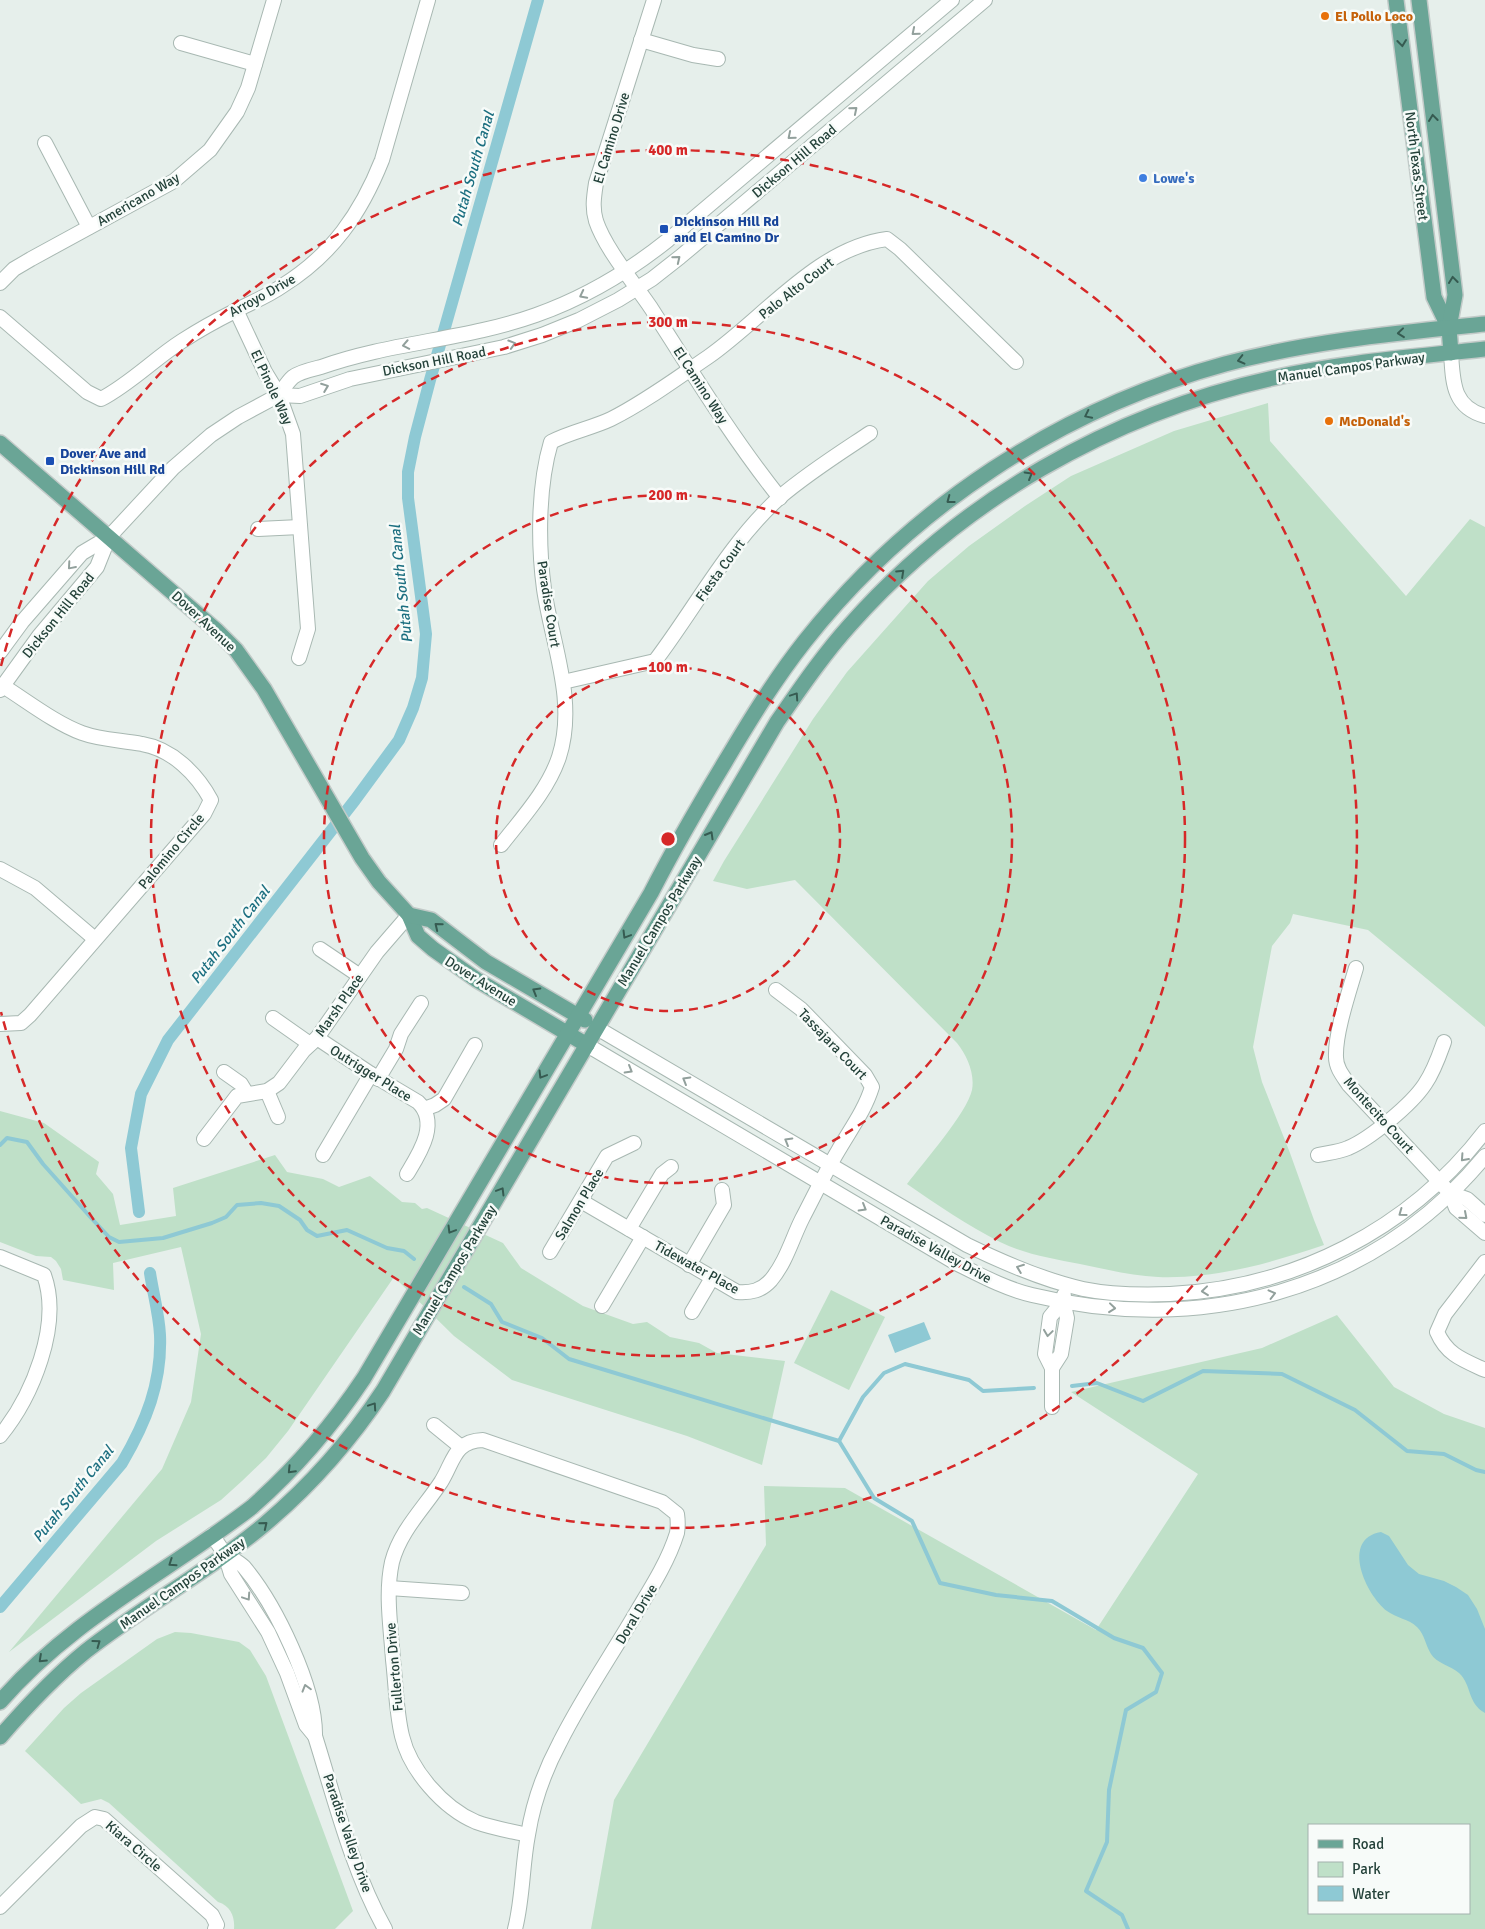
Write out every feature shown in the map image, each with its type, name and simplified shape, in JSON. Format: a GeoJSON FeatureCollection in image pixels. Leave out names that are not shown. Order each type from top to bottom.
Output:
{"type":"FeatureCollection","features":[{"type":"Feature","properties":{"kind":"main road","name":"North Texas Street"},"geometry":{"type":"LineString","coordinates":[[1396,0],[1434,298],[1449,328]]}},
{"type":"Feature","properties":{"kind":"main road","name":"North Texas Street"},"geometry":{"type":"LineString","coordinates":[[1419,0],[1455,295],[1449,328],[1451,353]]}},
{"type":"Feature","properties":{"kind":"main road","name":"Manuel Campos Parkway"},"geometry":{"type":"LineString","coordinates":[[0,1702],[42,1658],[73,1632],[252,1506],[277,1484],[323,1434],[364,1378],[651,893],[673,850],[757,708],[780,674],[833,608],[873,566],[930,515],[1009,458],[1102,409],[1184,376],[1225,364],[1304,346],[1355,338],[1485,324]]}},
{"type":"Feature","properties":{"kind":"main road","name":"Manuel Campos Parkway"},"geometry":{"type":"LineString","coordinates":[[0,1737],[57,1676],[86,1651],[264,1525],[291,1501],[341,1449],[383,1391],[772,730],[800,689],[850,625],[915,560],[946,534],[1022,479],[1056,459],[1112,432],[1177,406],[1230,389],[1298,373],[1356,363],[1485,349]]}},
{"type":"Feature","properties":{"kind":"main road","name":"Dover Avenue"},"geometry":{"type":"LineString","coordinates":[[0,443],[217,630],[236,650],[264,689],[362,858],[379,882],[410,915],[418,936],[448,961],[567,1034]]}},
{"type":"Feature","properties":{"kind":"main road","name":"Dover Avenue"},"geometry":{"type":"LineString","coordinates":[[410,915],[431,920],[486,962],[578,1016]]}},
{"type":"Feature","properties":{"kind":"main road","name":"Paradise Valley Drive"},"geometry":{"type":"LineString","coordinates":[[578,1016],[597,1028]]}},
{"type":"Feature","properties":{"kind":"main road","name":"Paradise Valley Drive"},"geometry":{"type":"LineString","coordinates":[[567,1034],[587,1045]]}},
{"type":"Feature","properties":{"kind":"street","name":"Americano Way"},"geometry":{"type":"LineString","coordinates":[[0,283],[14,269],[174,180],[210,150],[237,112],[248,88],[274,0]]}},
{"type":"Feature","properties":{"kind":"street","name":"Arroyo Drive"},"geometry":{"type":"LineString","coordinates":[[0,317],[87,392],[101,399],[115,392],[156,358],[206,326],[282,287],[304,271],[324,254],[336,240],[360,209],[372,185],[382,160],[428,0]]}},
{"type":"Feature","properties":{"kind":"street","name":"El Camino Drive"},"geometry":{"type":"LineString","coordinates":[[626,271],[603,236],[596,220],[592,203],[596,183],[654,0]]}},
{"type":"Feature","properties":{"kind":"street","name":"Dickson Hill Road"},"geometry":{"type":"LineString","coordinates":[[0,652],[22,622],[82,553],[109,537],[151,489],[204,441],[238,417],[278,395],[293,376],[346,358],[500,326],[535,316],[570,302],[626,271],[668,240],[952,0]]}},
{"type":"Feature","properties":{"kind":"street","name":"Dickson Hill Road"},"geometry":{"type":"LineString","coordinates":[[278,395],[300,396],[350,378],[504,347],[580,320],[618,300],[680,257],[981,1]]}},
{"type":"Feature","properties":{"kind":"street"},"geometry":{"type":"LineString","coordinates":[[641,40],[693,56],[718,59]]}},
{"type":"Feature","properties":{"kind":"street"},"geometry":{"type":"LineString","coordinates":[[181,43],[255,64]]}},
{"type":"Feature","properties":{"kind":"street"},"geometry":{"type":"LineString","coordinates":[[45,143],[90,227]]}},
{"type":"Feature","properties":{"kind":"street","name":"Palo Alto Court"},"geometry":{"type":"LineString","coordinates":[[690,369],[734,337],[821,265],[847,250],[871,241],[887,239],[900,248],[1016,362]]}},
{"type":"Feature","properties":{"kind":"street","name":"El Camino Way"},"geometry":{"type":"LineString","coordinates":[[626,271],[751,460],[780,498]]}},
{"type":"Feature","properties":{"kind":"street","name":"El Pinole Way"},"geometry":{"type":"LineString","coordinates":[[236,310],[278,395],[293,434],[308,629],[299,658]]}},
{"type":"Feature","properties":{"kind":"street"},"geometry":{"type":"LineString","coordinates":[[1451,353],[1453,380],[1457,394],[1467,408],[1485,416]]}},
{"type":"Feature","properties":{"kind":"street","name":"Paradise Court"},"geometry":{"type":"LineString","coordinates":[[501,845],[541,792],[559,757],[565,731],[566,704],[544,588],[541,554],[543,478],[546,456],[551,442],[612,418],[641,402],[690,369]]}},
{"type":"Feature","properties":{"kind":"street","name":"Fiesta Court"},"geometry":{"type":"LineString","coordinates":[[563,682],[655,661],[736,545],[780,498],[809,475],[870,433]]}},
{"type":"Feature","properties":{"kind":"street"},"geometry":{"type":"LineString","coordinates":[[258,529],[300,527]]}},
{"type":"Feature","properties":{"kind":"street","name":"Dickson Hill Road"},"geometry":{"type":"LineString","coordinates":[[2,688],[39,636],[97,567],[109,537]]}},
{"type":"Feature","properties":{"kind":"street","name":"Palomino Circle"},"geometry":{"type":"LineString","coordinates":[[0,1024],[21,1023],[204,814],[211,800],[203,785],[192,773],[178,760],[161,750],[145,744],[103,739],[82,734],[2,688]]}},
{"type":"Feature","properties":{"kind":"street"},"geometry":{"type":"LineString","coordinates":[[0,869],[35,888],[96,939]]}},
{"type":"Feature","properties":{"kind":"street","name":"Marsh Place"},"geometry":{"type":"LineString","coordinates":[[204,1139],[232,1100],[237,1096],[266,1091],[284,1078],[386,939],[410,915]]}},
{"type":"Feature","properties":{"kind":"street"},"geometry":{"type":"LineString","coordinates":[[320,949],[360,976]]}},
{"type":"Feature","properties":{"kind":"street","name":"Montecito Court"},"geometry":{"type":"LineString","coordinates":[[1356,968],[1337,1043],[1336,1058],[1339,1072],[1450,1193]]}},
{"type":"Feature","properties":{"kind":"street","name":"Tassajara Court"},"geometry":{"type":"LineString","coordinates":[[776,990],[802,1009],[865,1075],[872,1087],[868,1101],[821,1184]]}},
{"type":"Feature","properties":{"kind":"street"},"geometry":{"type":"LineString","coordinates":[[323,1155],[374,1077],[396,1049],[401,1034],[422,1003]]}},
{"type":"Feature","properties":{"kind":"street","name":"Outrigger Place"},"geometry":{"type":"LineString","coordinates":[[272,1018],[418,1102],[424,1109]]}},
{"type":"Feature","properties":{"kind":"street","name":"Paradise Valley Drive"},"geometry":{"type":"LineString","coordinates":[[597,1028],[966,1246],[1000,1261],[1066,1284],[1085,1289],[1116,1293],[1177,1293],[1221,1290],[1280,1276],[1312,1264],[1347,1248],[1405,1211],[1440,1182],[1485,1131]]}},
{"type":"Feature","properties":{"kind":"street"},"geometry":{"type":"LineString","coordinates":[[1318,1155],[1348,1149],[1371,1135],[1404,1108],[1425,1086],[1444,1042]]}},
{"type":"Feature","properties":{"kind":"street"},"geometry":{"type":"LineString","coordinates":[[407,1174],[426,1140],[428,1125],[424,1109],[436,1106],[444,1099],[474,1045]]}},
{"type":"Feature","properties":{"kind":"street","name":"Paradise Valley Drive"},"geometry":{"type":"LineString","coordinates":[[587,1045],[956,1263],[992,1281],[1031,1295],[1113,1308],[1148,1310],[1222,1306],[1284,1291],[1318,1278],[1353,1262],[1416,1223],[1450,1193],[1485,1156]]}},
{"type":"Feature","properties":{"kind":"street"},"geometry":{"type":"LineString","coordinates":[[224,1072],[242,1084],[247,1094]]}},
{"type":"Feature","properties":{"kind":"street"},"geometry":{"type":"LineString","coordinates":[[266,1091],[278,1117]]}},
{"type":"Feature","properties":{"kind":"street","name":"Salmon Place"},"geometry":{"type":"LineString","coordinates":[[550,1252],[607,1156],[634,1143]]}},
{"type":"Feature","properties":{"kind":"street"},"geometry":{"type":"LineString","coordinates":[[629,1229],[662,1174],[671,1167]]}},
{"type":"Feature","properties":{"kind":"street","name":"Tidewater Place"},"geometry":{"type":"LineString","coordinates":[[581,1201],[737,1292],[750,1293],[761,1289],[779,1268],[821,1184]]}},
{"type":"Feature","properties":{"kind":"street"},"geometry":{"type":"LineString","coordinates":[[689,1265],[724,1204],[722,1190]]}},
{"type":"Feature","properties":{"kind":"street"},"geometry":{"type":"LineString","coordinates":[[1450,1193],[1467,1199],[1485,1215]]}},
{"type":"Feature","properties":{"kind":"street"},"geometry":{"type":"LineString","coordinates":[[1450,1193],[1456,1208],[1485,1233]]}},
{"type":"Feature","properties":{"kind":"street"},"geometry":{"type":"LineString","coordinates":[[602,1306],[643,1237]]}},
{"type":"Feature","properties":{"kind":"street"},"geometry":{"type":"LineString","coordinates":[[0,1257],[44,1275],[49,1289],[49,1310],[46,1340],[38,1370],[25,1400],[0,1436]]}},
{"type":"Feature","properties":{"kind":"street"},"geometry":{"type":"LineString","coordinates":[[1485,1262],[1446,1314],[1437,1332],[1443,1344],[1453,1354],[1485,1370]]}},
{"type":"Feature","properties":{"kind":"street"},"geometry":{"type":"LineString","coordinates":[[692,1312],[712,1278]]}},
{"type":"Feature","properties":{"kind":"street"},"geometry":{"type":"LineString","coordinates":[[1052,1407],[1052,1368],[1044,1354],[1050,1316],[1063,1301],[1066,1284]]}},
{"type":"Feature","properties":{"kind":"street"},"geometry":{"type":"LineString","coordinates":[[434,1425],[460,1447]]}},
{"type":"Feature","properties":{"kind":"street","name":"Doral Drive"},"geometry":{"type":"LineString","coordinates":[[460,1447],[470,1441],[483,1440],[662,1502],[677,1514],[677,1533],[656,1581],[559,1744],[533,1811],[528,1835],[520,1911],[515,1929]]}},
{"type":"Feature","properties":{"kind":"street","name":"Fullerton Drive"},"geometry":{"type":"LineString","coordinates":[[460,1447],[441,1482],[411,1522],[400,1541],[392,1562],[389,1588],[398,1712],[402,1738],[416,1769],[434,1792],[454,1810],[476,1822],[528,1835]]}},
{"type":"Feature","properties":{"kind":"street","name":"Paradise Valley Drive"},"geometry":{"type":"LineString","coordinates":[[212,1535],[225,1554],[242,1566],[282,1626],[300,1668],[315,1722],[315,1736],[360,1874],[385,1929]]}},
{"type":"Feature","properties":{"kind":"street"},"geometry":{"type":"LineString","coordinates":[[389,1588],[462,1593]]}},
{"type":"Feature","properties":{"kind":"street","name":"Kiara Circle"},"geometry":{"type":"LineString","coordinates":[[0,1907],[81,1826],[94,1817],[104,1819],[212,1914],[217,1925],[215,1929]]}},
{"type":"Feature","properties":{"kind":"green space"},"geometry":{"type":"Polygon","coordinates":[[[1268,403],[1270,441],[1406,596],[1470,519],[1485,527],[1485,1027],[1368,930],[1293,914],[1290,923],[1272,946],[1253,1047],[1262,1082],[1324,1245],[1263,1264],[1222,1272],[1180,1277],[1128,1274],[1029,1253],[1000,1242],[976,1229],[907,1184],[962,1111],[972,1090],[973,1084],[969,1065],[957,1043],[795,880],[747,889],[713,881],[813,719],[847,672],[928,581],[969,546],[1071,476],[1174,431],[1268,403]]]}},
{"type":"Feature","properties":{"kind":"green space"},"geometry":{"type":"Polygon","coordinates":[[[0,1111],[44,1123],[99,1162],[96,1174],[113,1194],[120,1225],[176,1216],[173,1188],[275,1155],[287,1172],[323,1179],[339,1187],[370,1176],[402,1202],[415,1203],[422,1209],[427,1208],[503,1243],[521,1268],[583,1306],[633,1324],[647,1322],[670,1337],[699,1343],[717,1353],[785,1361],[762,1465],[687,1436],[512,1380],[454,1336],[394,1277],[288,1431],[266,1458],[221,1500],[156,1541],[9,1652],[162,1469],[191,1402],[201,1334],[181,1247],[113,1263],[114,1290],[63,1280],[61,1269],[51,1257],[36,1256],[0,1242],[0,1111]]]}},
{"type":"Feature","properties":{"kind":"green space"},"geometry":{"type":"Polygon","coordinates":[[[831,1290],[885,1317],[849,1390],[794,1363],[831,1290]]]}},
{"type":"Feature","properties":{"kind":"green space"},"geometry":{"type":"Polygon","coordinates":[[[1337,1315],[1394,1387],[1444,1414],[1485,1428],[1485,1929],[591,1929],[614,1800],[766,1545],[764,1486],[845,1488],[1096,1630],[1198,1474],[1071,1392],[1262,1348],[1337,1315]]]}},
{"type":"Feature","properties":{"kind":"green space"},"geometry":{"type":"Polygon","coordinates":[[[175,1632],[239,1642],[250,1650],[266,1676],[353,1911],[335,1929],[234,1929],[233,1916],[229,1909],[218,1902],[109,1803],[101,1799],[81,1804],[25,1751],[64,1708],[81,1693],[157,1639],[175,1632]]]}},
{"type":"Feature","properties":{"kind":"water"},"geometry":{"type":"Polygon","coordinates":[[[924,1322],[931,1339],[895,1353],[888,1335],[924,1322]]]}},
{"type":"Feature","properties":{"kind":"water"},"geometry":{"type":"Polygon","coordinates":[[[1381,1532],[1389,1536],[1408,1565],[1419,1574],[1444,1581],[1456,1587],[1468,1595],[1477,1609],[1485,1629],[1485,1713],[1475,1704],[1466,1683],[1459,1673],[1433,1657],[1422,1633],[1417,1627],[1387,1611],[1371,1593],[1365,1581],[1359,1556],[1362,1545],[1369,1537],[1381,1532]]]}},
{"type":"Feature","properties":{"kind":"waterway","name":"Putah South Canal"},"geometry":{"type":"LineString","coordinates":[[139,1212],[131,1148],[141,1094],[168,1040],[355,800],[399,740],[413,708],[422,678],[426,634],[408,498],[408,472],[430,380],[538,0]]}},
{"type":"Feature","properties":{"kind":"waterway"},"geometry":{"type":"LineString","coordinates":[[0,1145],[7,1138],[27,1142],[43,1164],[93,1220],[109,1237],[119,1242],[163,1238],[226,1217],[237,1205],[261,1203],[279,1206],[300,1220],[307,1230],[317,1236],[347,1230],[387,1248],[404,1251],[414,1259]]}},
{"type":"Feature","properties":{"kind":"waterway","name":"Putah South Canal"},"geometry":{"type":"LineString","coordinates":[[0,1607],[122,1463],[145,1417],[155,1386],[160,1353],[160,1335],[150,1273]]}},
{"type":"Feature","properties":{"kind":"waterway"},"geometry":{"type":"LineString","coordinates":[[464,1287],[491,1304],[502,1322],[542,1338],[569,1359],[839,1441],[874,1498],[912,1521],[940,1583],[996,1595],[1052,1601],[1114,1638],[1143,1648],[1162,1673],[1156,1692],[1126,1710],[1109,1790],[1107,1842],[1086,1891],[1122,1915],[1128,1929]]}},
{"type":"Feature","properties":{"kind":"waterway"},"geometry":{"type":"LineString","coordinates":[[839,1441],[863,1397],[884,1373],[905,1364],[969,1380],[983,1391],[1034,1388]]}},
{"type":"Feature","properties":{"kind":"waterway"},"geometry":{"type":"LineString","coordinates":[[1072,1386],[1097,1383],[1143,1401],[1203,1371],[1282,1374],[1355,1410],[1407,1451],[1444,1454],[1476,1470],[1485,1472]]}},
{"type":"Feature","properties":{"kind":"place","name":"El Pollo Loco"},"geometry":{"type":"Point","coordinates":[1325,16]}},
{"type":"Feature","properties":{"kind":"place","name":"Lowe's"},"geometry":{"type":"Point","coordinates":[1143,178]}},
{"type":"Feature","properties":{"kind":"place","name":"Dickinson Hill Rd and El Camino Dr"},"geometry":{"type":"Point","coordinates":[664,229]}},
{"type":"Feature","properties":{"kind":"place","name":"McDonald's"},"geometry":{"type":"Point","coordinates":[1329,421]}},
{"type":"Feature","properties":{"kind":"place","name":"Dover Ave and Dickinson Hill Rd"},"geometry":{"type":"Point","coordinates":[50,461]}}]}
